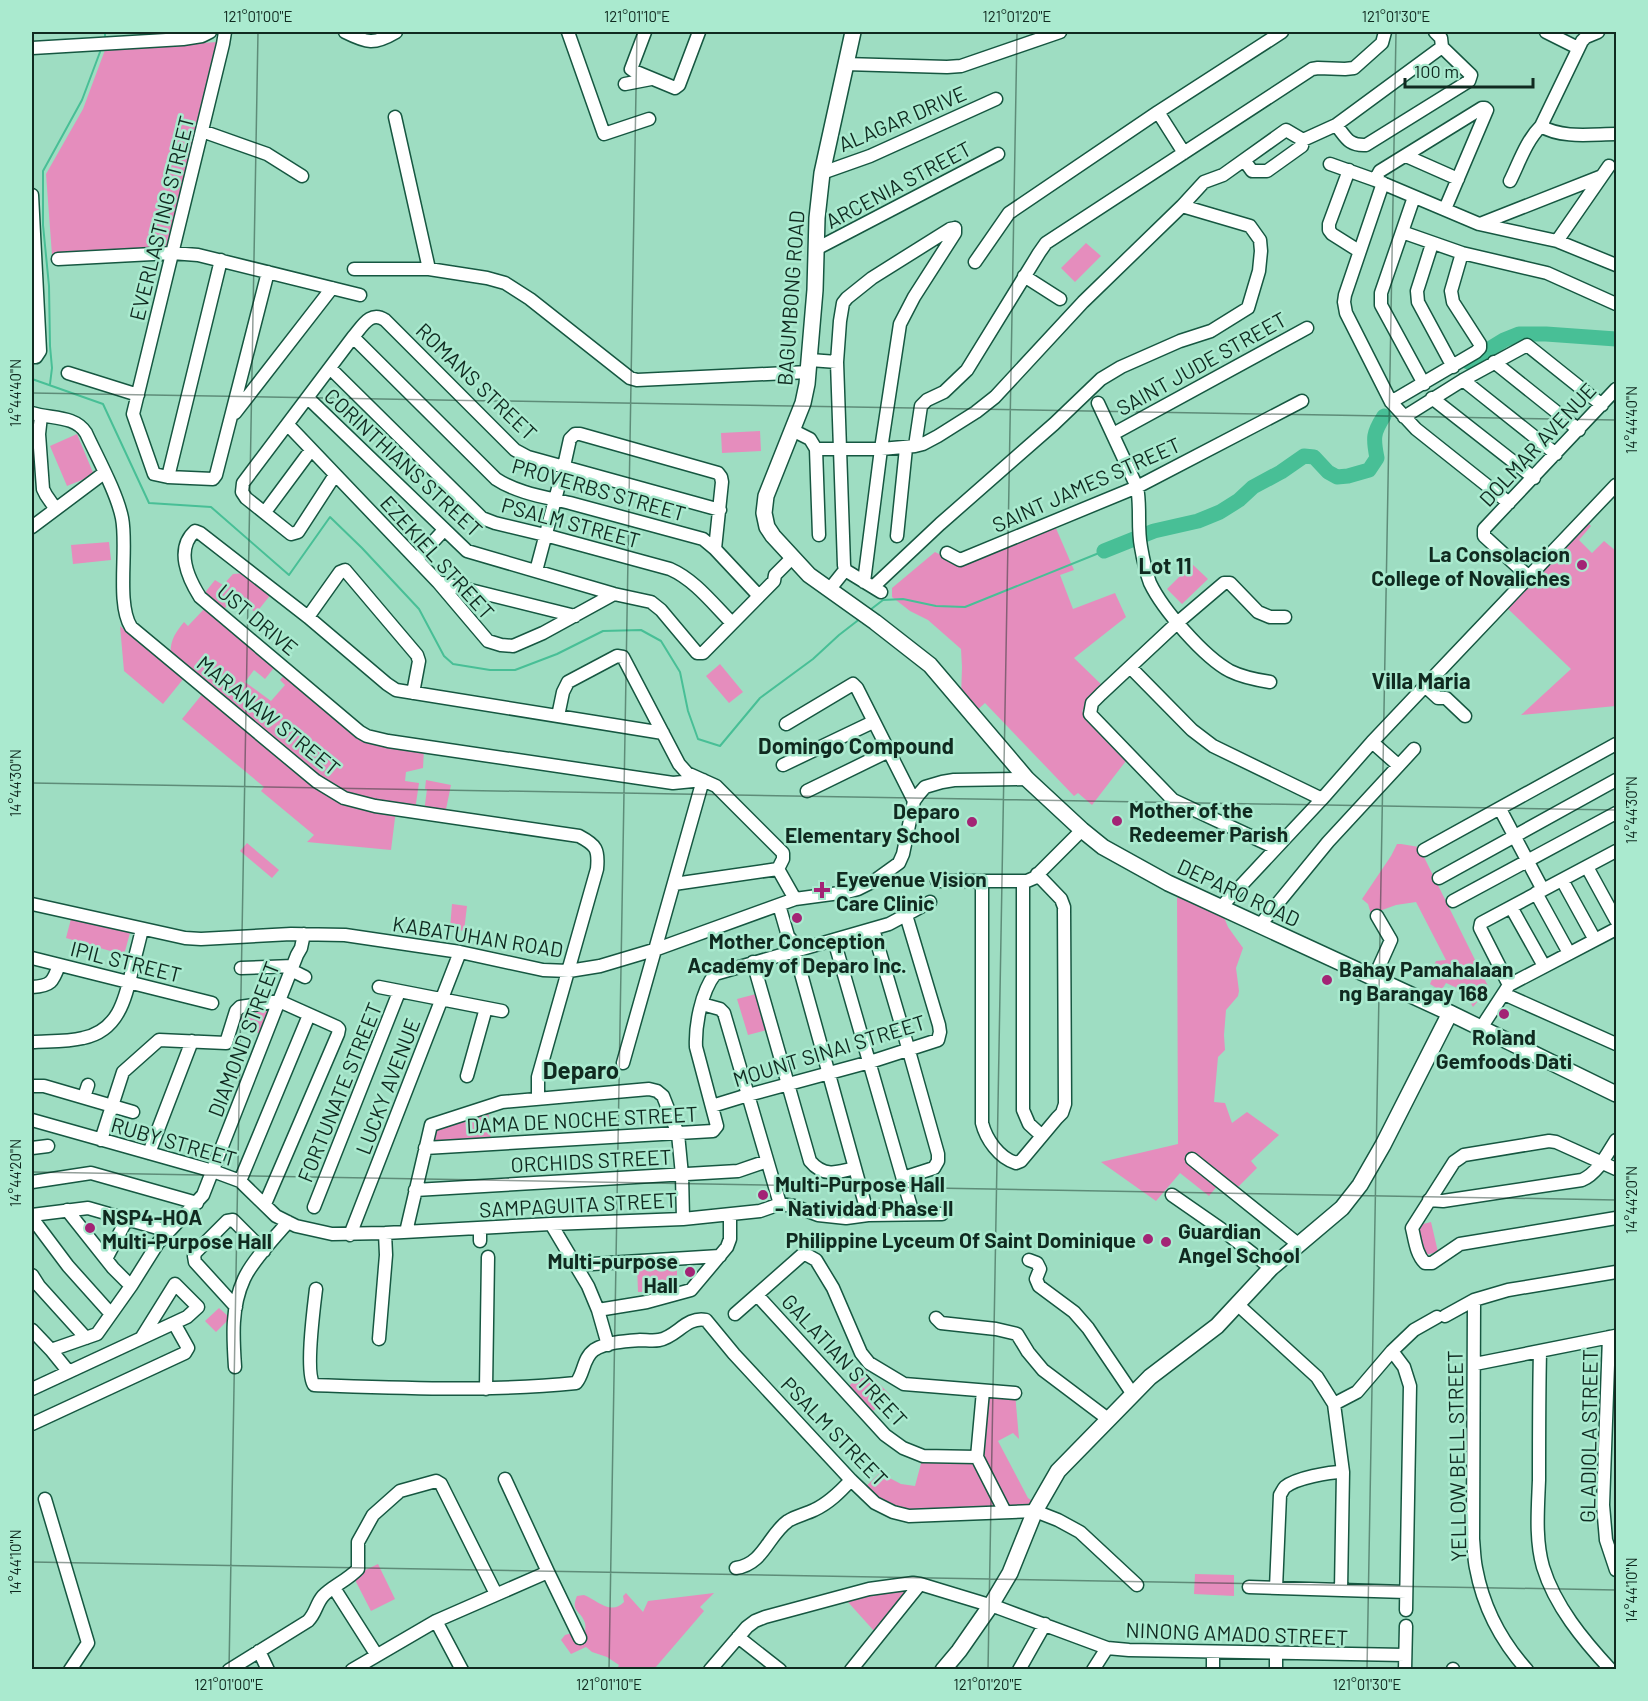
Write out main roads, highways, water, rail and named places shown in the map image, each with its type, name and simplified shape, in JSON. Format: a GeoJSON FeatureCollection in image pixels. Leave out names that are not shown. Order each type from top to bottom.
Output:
{"type":"FeatureCollection","features":[{"type":"Feature","properties":{"kind":"main road","name":"BAGUMBONG ROAD"},"geometry":{"type":"LineString","coordinates":[[853,32],[822,173],[817,218],[810,366],[803,403],[768,487],[764,513],[767,527],[795,561],[828,590],[875,622]]}},
{"type":"Feature","properties":{"kind":"main road","name":"DEPARO ROAD"},"geometry":{"type":"LineString","coordinates":[[875,622],[930,665],[1027,779],[1103,847],[1168,883],[1450,1013],[1617,1094]]}},
{"type":"Feature","properties":{"kind":"main road"},"geometry":{"type":"LineString","coordinates":[[943,1670],[991,1605],[1010,1573],[1035,1511],[1058,1471],[1132,1393],[1217,1326],[1271,1268],[1342,1208],[1360,1185],[1383,1145],[1450,1013]]}},
{"type":"Feature","properties":{"kind":"waterway"},"geometry":{"type":"LineString","coordinates":[[50,384],[52,368],[49,286],[43,225],[43,171],[82,100],[100,52]]}},
{"type":"Feature","properties":{"kind":"waterway"},"geometry":{"type":"LineString","coordinates":[[1468,362],[1504,340],[1519,334],[1616,339]]}},
{"type":"Feature","properties":{"kind":"waterway"},"geometry":{"type":"LineString","coordinates":[[32,379],[103,404],[149,503],[211,507],[289,575],[330,517],[419,609],[444,656],[453,664],[490,670],[515,670],[557,654],[603,631],[641,630],[661,641],[680,672],[688,711],[698,739],[720,746],[760,698],[813,659],[861,618]]}},
{"type":"Feature","properties":{"kind":"waterway"},"geometry":{"type":"LineString","coordinates":[[1104,551],[1154,531],[1198,521],[1220,512],[1239,500],[1253,487],[1304,456],[1314,457],[1328,472],[1337,477],[1369,470],[1377,458],[1375,436],[1384,416]]}},
{"type":"Feature","properties":{"kind":"waterway"},"geometry":{"type":"LineString","coordinates":[[870,610],[883,600],[903,599],[936,606],[965,607],[1104,551]]}},
{"type":"Feature","properties":{"kind":"place","name":"La Consolacion College of Novaliches"},"geometry":{"type":"Point","coordinates":[1582,565]}},
{"type":"Feature","properties":{"kind":"place","name":"Mother of the Redeemer Parish"},"geometry":{"type":"Point","coordinates":[1117,821]}},
{"type":"Feature","properties":{"kind":"place","name":"Deparo Elementary School"},"geometry":{"type":"Point","coordinates":[972,822]}},
{"type":"Feature","properties":{"kind":"place","name":"Eyevenue Vision Care Clinic"},"geometry":{"type":"Point","coordinates":[822,890]}},
{"type":"Feature","properties":{"kind":"place","name":"Mother Conception Academy of Deparo Inc."},"geometry":{"type":"Point","coordinates":[797,918]}},
{"type":"Feature","properties":{"kind":"place","name":"Bahay Pamahalaan ng Barangay 168"},"geometry":{"type":"Point","coordinates":[1327,980]}},
{"type":"Feature","properties":{"kind":"place","name":"Roland Gemfoods Dati"},"geometry":{"type":"Point","coordinates":[1504,1014]}},
{"type":"Feature","properties":{"kind":"place","name":"Multi-Purpose Hall - Natividad Phase II"},"geometry":{"type":"Point","coordinates":[763,1195]}},
{"type":"Feature","properties":{"kind":"place","name":"NSP4-HOA Multi-Purpose Hall"},"geometry":{"type":"Point","coordinates":[90,1228]}},
{"type":"Feature","properties":{"kind":"place","name":"Philippine Lyceum Of Saint Dominique"},"geometry":{"type":"Point","coordinates":[1148,1239]}},
{"type":"Feature","properties":{"kind":"place","name":"Guardian Angel School"},"geometry":{"type":"Point","coordinates":[1166,1242]}},
{"type":"Feature","properties":{"kind":"place","name":"Multi-purpose Hall"},"geometry":{"type":"Point","coordinates":[690,1272]}},
{"type":"Feature","properties":{"kind":"district","name":"Lot 11"},"geometry":{"type":"Point","coordinates":[1165,565]}},
{"type":"Feature","properties":{"kind":"district","name":"Villa Maria"},"geometry":{"type":"Point","coordinates":[1421,680]}},
{"type":"Feature","properties":{"kind":"district","name":"Domingo Compound"},"geometry":{"type":"Point","coordinates":[856,745]}},
{"type":"Feature","properties":{"kind":"district","name":"Deparo"},"geometry":{"type":"Point","coordinates":[581,1069]}}]}
